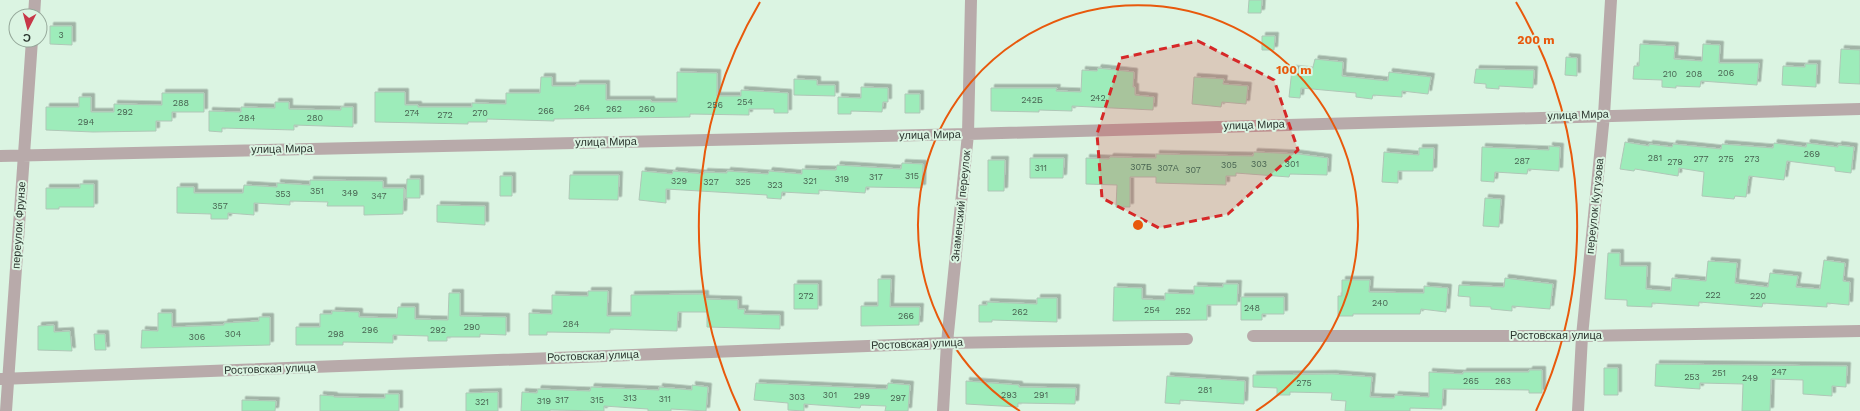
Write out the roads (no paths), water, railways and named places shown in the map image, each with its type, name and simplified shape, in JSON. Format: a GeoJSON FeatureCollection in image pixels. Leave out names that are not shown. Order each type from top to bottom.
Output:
{"type":"FeatureCollection","features":[{"type":"Feature","properties":{"kind":"street","name":"Знаменский переулок"},"geometry":{"type":"LineString","coordinates":[[943,411],[947,343],[968,134],[971,0]]}},
{"type":"Feature","properties":{"kind":"street","name":"переулок Кутузова"},"geometry":{"type":"LineString","coordinates":[[1578,411],[1582,336],[1604,115],[1611,0]]}},
{"type":"Feature","properties":{"kind":"street","name":"переулок Фрунзе"},"geometry":{"type":"LineString","coordinates":[[6,411],[4,379],[24,155],[31,48]]}},
{"type":"Feature","properties":{"kind":"street","name":"улица Мира"},"geometry":{"type":"LineString","coordinates":[[0,156],[968,134],[1860,109]]}},
{"type":"Feature","properties":{"kind":"street","name":"Ростовская улица"},"geometry":{"type":"LineString","coordinates":[[1252,336],[1582,336],[1860,330]]}},
{"type":"Feature","properties":{"kind":"street","name":"Ростовская улица"},"geometry":{"type":"LineString","coordinates":[[4,379],[947,343],[1187,339]]}}]}
